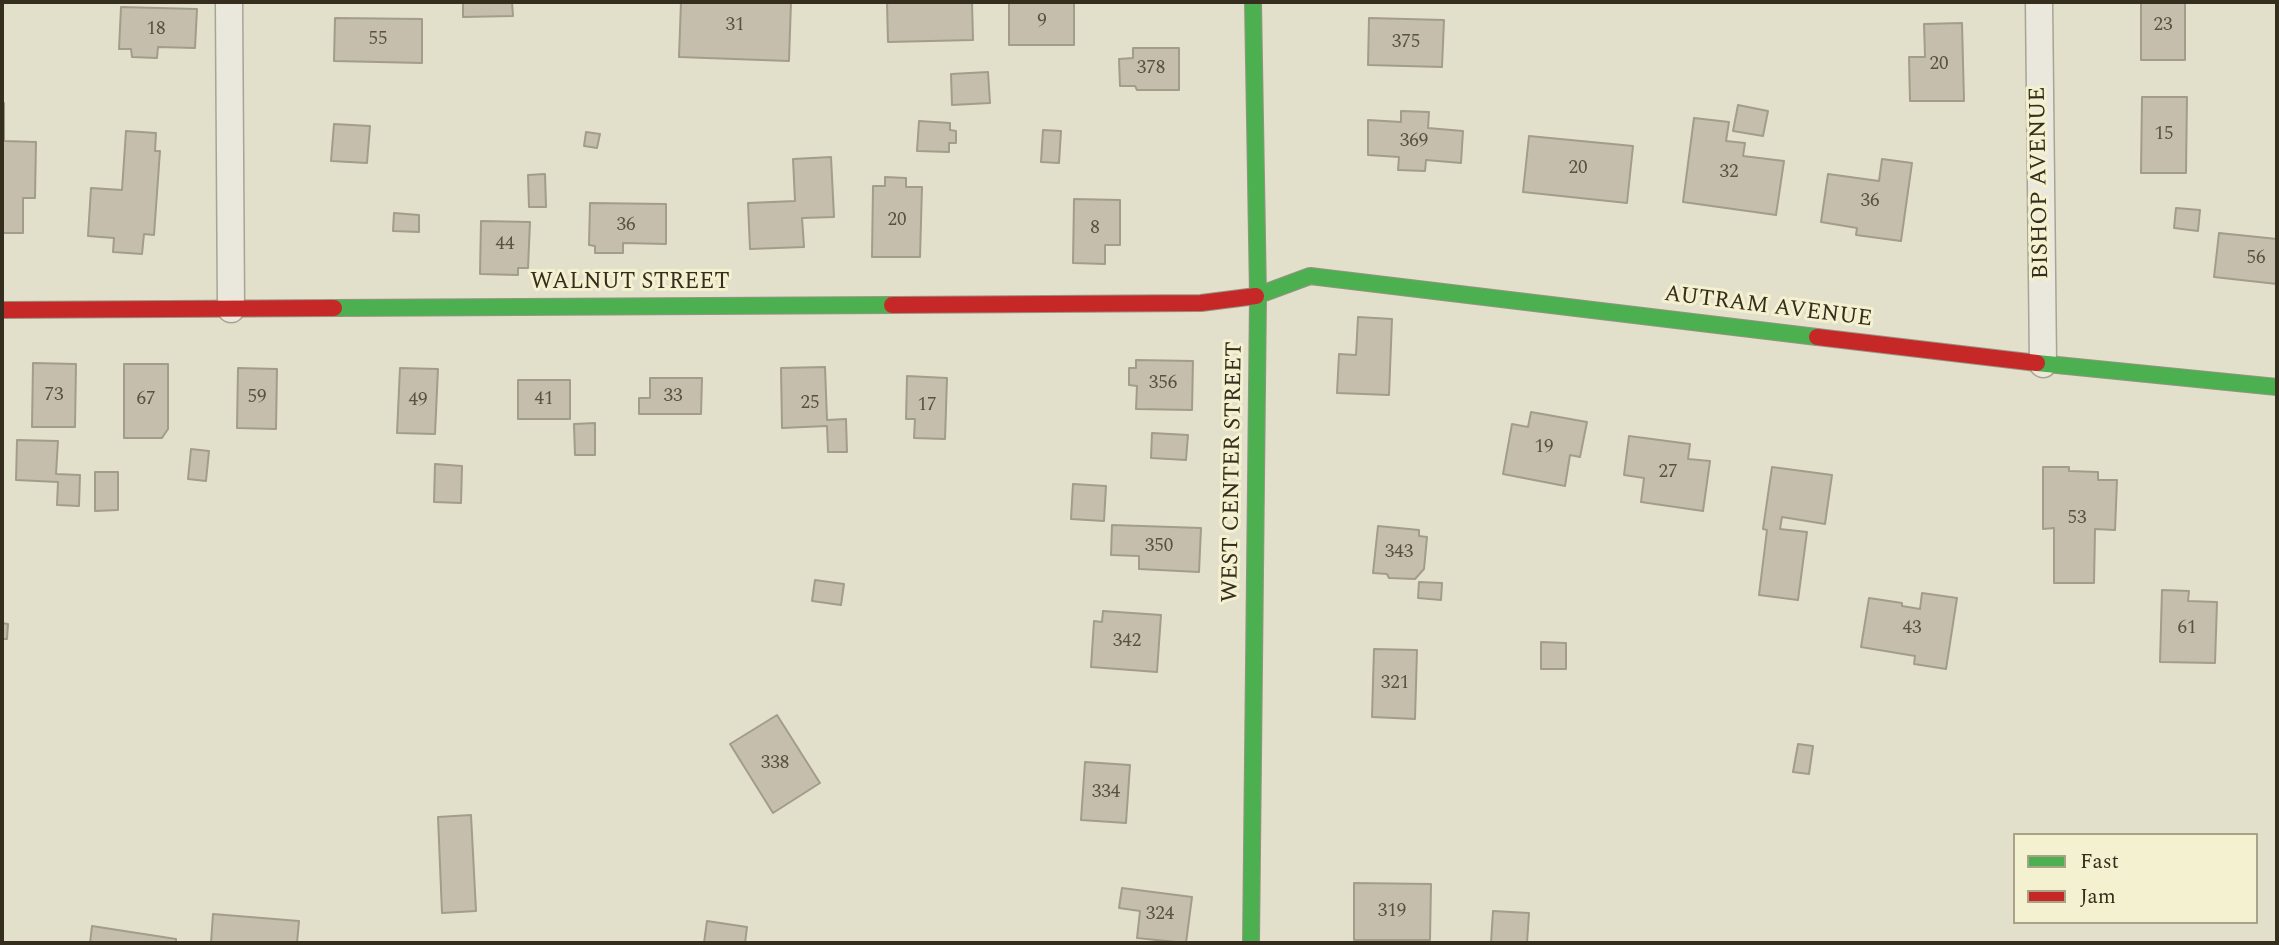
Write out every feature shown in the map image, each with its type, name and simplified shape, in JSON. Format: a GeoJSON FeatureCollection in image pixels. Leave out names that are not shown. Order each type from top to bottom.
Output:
{"type":"FeatureCollection","features":[{"type":"Feature","properties":{"kind":"street"},"geometry":{"type":"LineString","coordinates":[[229,2],[230,309]]}},
{"type":"Feature","properties":{"kind":"street","name":"WEST CENTER STREET"},"geometry":{"type":"LineString","coordinates":[[1251,943],[1258,296],[1253,2]]}},
{"type":"Feature","properties":{"kind":"street","name":"BISHOP AVENUE"},"geometry":{"type":"LineString","coordinates":[[2039,2],[2043,364]]}},
{"type":"Feature","properties":{"kind":"street","name":"AUTRAM AVENUE"},"geometry":{"type":"LineString","coordinates":[[1258,296],[1310,276],[2043,364],[2277,387]]}},
{"type":"Feature","properties":{"kind":"street","name":"WALNUT STREET"},"geometry":{"type":"LineString","coordinates":[[2,310],[1187,303],[1258,296]]}},
{"type":"Feature","properties":{"kind":"building"},"geometry":{"type":"Polygon","coordinates":[[[463,2],[512,2],[513,16],[463,17],[463,2]]]}},
{"type":"Feature","properties":{"kind":"building"},"geometry":{"type":"Polygon","coordinates":[[[681,2],[791,2],[789,61],[679,57],[681,2]]]}},
{"type":"Feature","properties":{"kind":"building"},"geometry":{"type":"Polygon","coordinates":[[[887,2],[972,2],[973,40],[888,42],[887,2]]]}},
{"type":"Feature","properties":{"kind":"building"},"geometry":{"type":"Polygon","coordinates":[[[1009,2],[1074,2],[1074,45],[1009,45],[1009,2]]]}},
{"type":"Feature","properties":{"kind":"building"},"geometry":{"type":"Polygon","coordinates":[[[2141,2],[2185,2],[2185,60],[2141,60],[2141,2]]]}},
{"type":"Feature","properties":{"kind":"building"},"geometry":{"type":"Polygon","coordinates":[[[121,7],[197,9],[195,48],[158,47],[157,58],[132,57],[131,49],[119,49],[121,7]]]}},
{"type":"Feature","properties":{"kind":"building"},"geometry":{"type":"Polygon","coordinates":[[[335,18],[422,19],[422,63],[334,61],[335,18]]]}},
{"type":"Feature","properties":{"kind":"building"},"geometry":{"type":"Polygon","coordinates":[[[1369,18],[1444,20],[1442,67],[1368,65],[1369,18]]]}},
{"type":"Feature","properties":{"kind":"building"},"geometry":{"type":"Polygon","coordinates":[[[1962,23],[1964,101],[1910,101],[1909,57],[1925,57],[1924,24],[1962,23]]]}},
{"type":"Feature","properties":{"kind":"building"},"geometry":{"type":"Polygon","coordinates":[[[1133,48],[1179,48],[1179,90],[1137,90],[1135,86],[1120,86],[1119,59],[1133,58],[1133,48]]]}},
{"type":"Feature","properties":{"kind":"building"},"geometry":{"type":"Polygon","coordinates":[[[988,72],[990,103],[952,105],[951,74],[988,72]]]}},
{"type":"Feature","properties":{"kind":"building"},"geometry":{"type":"Polygon","coordinates":[[[2142,97],[2187,97],[2186,173],[2141,173],[2142,97]]]}},
{"type":"Feature","properties":{"kind":"building"},"geometry":{"type":"Polygon","coordinates":[[[2,103],[4,141],[36,142],[35,198],[23,198],[23,233],[2,233],[2,103]]]}},
{"type":"Feature","properties":{"kind":"building"},"geometry":{"type":"Polygon","coordinates":[[[1738,105],[1768,111],[1763,136],[1733,131],[1738,105]]]}},
{"type":"Feature","properties":{"kind":"building"},"geometry":{"type":"Polygon","coordinates":[[[1401,111],[1429,112],[1428,128],[1463,131],[1461,163],[1426,160],[1425,171],[1398,170],[1399,157],[1368,155],[1368,120],[1401,122],[1401,111]]]}},
{"type":"Feature","properties":{"kind":"building"},"geometry":{"type":"Polygon","coordinates":[[[1694,118],[1729,122],[1726,141],[1745,143],[1743,156],[1784,161],[1776,215],[1683,202],[1694,118]]]}},
{"type":"Feature","properties":{"kind":"building"},"geometry":{"type":"Polygon","coordinates":[[[919,121],[950,123],[950,130],[956,131],[956,143],[949,143],[949,152],[917,151],[919,121]]]}},
{"type":"Feature","properties":{"kind":"building"},"geometry":{"type":"Polygon","coordinates":[[[334,124],[370,126],[367,163],[331,161],[334,124]]]}},
{"type":"Feature","properties":{"kind":"building"},"geometry":{"type":"Polygon","coordinates":[[[1043,130],[1061,131],[1059,163],[1041,162],[1043,130]]]}},
{"type":"Feature","properties":{"kind":"building"},"geometry":{"type":"Polygon","coordinates":[[[126,131],[156,133],[155,151],[160,151],[154,235],[144,234],[142,254],[113,252],[114,238],[88,236],[91,188],[122,190],[126,131]]]}},
{"type":"Feature","properties":{"kind":"building"},"geometry":{"type":"Polygon","coordinates":[[[586,132],[600,134],[597,148],[584,146],[586,132]]]}},
{"type":"Feature","properties":{"kind":"building"},"geometry":{"type":"Polygon","coordinates":[[[1529,136],[1633,146],[1627,203],[1523,192],[1529,136]]]}},
{"type":"Feature","properties":{"kind":"building"},"geometry":{"type":"Polygon","coordinates":[[[831,157],[834,217],[802,218],[804,247],[750,249],[748,203],[795,201],[793,159],[831,157]]]}},
{"type":"Feature","properties":{"kind":"building"},"geometry":{"type":"Polygon","coordinates":[[[1882,159],[1912,163],[1901,241],[1856,235],[1857,228],[1821,222],[1828,174],[1879,181],[1882,159]]]}},
{"type":"Feature","properties":{"kind":"building"},"geometry":{"type":"Polygon","coordinates":[[[545,174],[546,207],[529,207],[528,175],[545,174]]]}},
{"type":"Feature","properties":{"kind":"building"},"geometry":{"type":"Polygon","coordinates":[[[885,177],[906,178],[906,187],[922,187],[920,257],[872,257],[873,186],[885,186],[885,177]]]}},
{"type":"Feature","properties":{"kind":"building"},"geometry":{"type":"Polygon","coordinates":[[[1074,199],[1120,200],[1120,245],[1105,245],[1105,264],[1073,263],[1074,199]]]}},
{"type":"Feature","properties":{"kind":"building"},"geometry":{"type":"Polygon","coordinates":[[[590,203],[666,204],[666,244],[623,243],[623,253],[595,253],[595,246],[589,245],[590,203]]]}},
{"type":"Feature","properties":{"kind":"building"},"geometry":{"type":"Polygon","coordinates":[[[2176,208],[2200,210],[2198,231],[2174,228],[2176,208]]]}},
{"type":"Feature","properties":{"kind":"building"},"geometry":{"type":"Polygon","coordinates":[[[394,213],[419,215],[419,232],[393,231],[394,213]]]}},
{"type":"Feature","properties":{"kind":"building"},"geometry":{"type":"Polygon","coordinates":[[[481,221],[530,222],[528,268],[518,268],[518,275],[480,274],[481,221]]]}},
{"type":"Feature","properties":{"kind":"building"},"geometry":{"type":"Polygon","coordinates":[[[2219,233],[2277,239],[2277,284],[2214,277],[2219,233]]]}},
{"type":"Feature","properties":{"kind":"building"},"geometry":{"type":"Polygon","coordinates":[[[1358,317],[1392,319],[1389,395],[1337,393],[1339,354],[1356,355],[1358,317]]]}},
{"type":"Feature","properties":{"kind":"building"},"geometry":{"type":"Polygon","coordinates":[[[1136,360],[1193,361],[1192,410],[1136,409],[1137,386],[1129,385],[1129,368],[1136,368],[1136,360]]]}},
{"type":"Feature","properties":{"kind":"building"},"geometry":{"type":"Polygon","coordinates":[[[33,363],[76,364],[75,427],[32,427],[33,363]]]}},
{"type":"Feature","properties":{"kind":"building"},"geometry":{"type":"Polygon","coordinates":[[[124,364],[168,364],[168,429],[162,438],[124,438],[124,364]]]}},
{"type":"Feature","properties":{"kind":"building"},"geometry":{"type":"Polygon","coordinates":[[[825,367],[827,420],[846,419],[847,452],[828,452],[827,426],[782,428],[781,368],[825,367]]]}},
{"type":"Feature","properties":{"kind":"building"},"geometry":{"type":"Polygon","coordinates":[[[238,368],[277,369],[276,429],[237,428],[238,368]]]}},
{"type":"Feature","properties":{"kind":"building"},"geometry":{"type":"Polygon","coordinates":[[[400,368],[438,369],[435,434],[397,433],[400,368]]]}},
{"type":"Feature","properties":{"kind":"building"},"geometry":{"type":"Polygon","coordinates":[[[907,376],[947,378],[945,439],[914,438],[915,419],[906,419],[907,376]]]}},
{"type":"Feature","properties":{"kind":"building"},"geometry":{"type":"Polygon","coordinates":[[[650,378],[702,378],[701,414],[639,414],[639,398],[650,398],[650,378]]]}},
{"type":"Feature","properties":{"kind":"building"},"geometry":{"type":"Polygon","coordinates":[[[518,380],[570,380],[570,419],[518,419],[518,380]]]}},
{"type":"Feature","properties":{"kind":"building"},"geometry":{"type":"Polygon","coordinates":[[[1531,412],[1587,422],[1580,457],[1570,455],[1565,486],[1503,474],[1512,424],[1528,427],[1531,412]]]}},
{"type":"Feature","properties":{"kind":"building"},"geometry":{"type":"Polygon","coordinates":[[[595,423],[595,455],[575,455],[574,424],[595,423]]]}},
{"type":"Feature","properties":{"kind":"building"},"geometry":{"type":"Polygon","coordinates":[[[1152,433],[1188,435],[1186,460],[1151,458],[1152,433]]]}},
{"type":"Feature","properties":{"kind":"building"},"geometry":{"type":"Polygon","coordinates":[[[1629,436],[1690,444],[1688,459],[1710,461],[1703,511],[1641,502],[1644,478],[1624,475],[1629,436]]]}},
{"type":"Feature","properties":{"kind":"building"},"geometry":{"type":"Polygon","coordinates":[[[17,440],[58,441],[56,474],[80,475],[79,506],[57,505],[58,482],[16,480],[17,440]]]}},
{"type":"Feature","properties":{"kind":"building"},"geometry":{"type":"Polygon","coordinates":[[[191,449],[209,451],[206,481],[188,479],[191,449]]]}},
{"type":"Feature","properties":{"kind":"building"},"geometry":{"type":"Polygon","coordinates":[[[435,464],[462,466],[461,503],[434,502],[435,464]]]}},
{"type":"Feature","properties":{"kind":"building"},"geometry":{"type":"Polygon","coordinates":[[[1772,467],[1832,475],[1825,524],[1782,517],[1780,529],[1807,532],[1798,600],[1759,595],[1767,530],[1763,529],[1772,467]]]}},
{"type":"Feature","properties":{"kind":"building"},"geometry":{"type":"Polygon","coordinates":[[[2043,467],[2069,467],[2069,471],[2098,472],[2098,480],[2117,480],[2115,530],[2095,529],[2094,583],[2054,583],[2054,528],[2043,529],[2043,467]]]}},
{"type":"Feature","properties":{"kind":"building"},"geometry":{"type":"Polygon","coordinates":[[[95,472],[118,472],[118,510],[95,511],[95,472]]]}},
{"type":"Feature","properties":{"kind":"building"},"geometry":{"type":"Polygon","coordinates":[[[1073,484],[1106,486],[1104,521],[1071,519],[1073,484]]]}},
{"type":"Feature","properties":{"kind":"building"},"geometry":{"type":"Polygon","coordinates":[[[1112,525],[1201,528],[1199,572],[1139,569],[1139,556],[1111,555],[1112,525]]]}},
{"type":"Feature","properties":{"kind":"building"},"geometry":{"type":"Polygon","coordinates":[[[1378,526],[1419,530],[1419,536],[1427,537],[1424,569],[1415,579],[1389,578],[1387,574],[1373,573],[1378,526]]]}},
{"type":"Feature","properties":{"kind":"building"},"geometry":{"type":"Polygon","coordinates":[[[815,580],[844,584],[841,605],[812,601],[815,580]]]}},
{"type":"Feature","properties":{"kind":"building"},"geometry":{"type":"Polygon","coordinates":[[[1419,582],[1442,583],[1441,600],[1418,598],[1419,582]]]}},
{"type":"Feature","properties":{"kind":"building"},"geometry":{"type":"Polygon","coordinates":[[[2162,590],[2189,591],[2188,601],[2217,602],[2215,663],[2160,662],[2162,590]]]}},
{"type":"Feature","properties":{"kind":"building"},"geometry":{"type":"Polygon","coordinates":[[[1922,593],[1957,598],[1946,669],[1914,664],[1915,656],[1861,647],[1869,598],[1920,609],[1922,593]]]}},
{"type":"Feature","properties":{"kind":"building"},"geometry":{"type":"Polygon","coordinates":[[[1103,611],[1161,615],[1157,672],[1091,667],[1094,621],[1102,622],[1103,611]]]}},
{"type":"Feature","properties":{"kind":"building"},"geometry":{"type":"Polygon","coordinates":[[[2,623],[8,624],[7,639],[2,639],[2,623]]]}},
{"type":"Feature","properties":{"kind":"building"},"geometry":{"type":"Polygon","coordinates":[[[1541,642],[1566,643],[1566,669],[1541,669],[1541,642]]]}},
{"type":"Feature","properties":{"kind":"building"},"geometry":{"type":"Polygon","coordinates":[[[1374,649],[1417,650],[1415,719],[1372,717],[1374,649]]]}},
{"type":"Feature","properties":{"kind":"building"},"geometry":{"type":"Polygon","coordinates":[[[777,715],[820,783],[773,813],[730,744],[777,715]]]}},
{"type":"Feature","properties":{"kind":"building"},"geometry":{"type":"Polygon","coordinates":[[[1798,744],[1813,746],[1809,774],[1793,772],[1798,744]]]}},
{"type":"Feature","properties":{"kind":"building"},"geometry":{"type":"Polygon","coordinates":[[[1085,762],[1130,765],[1126,823],[1081,820],[1085,762]]]}},
{"type":"Feature","properties":{"kind":"building"},"geometry":{"type":"Polygon","coordinates":[[[471,815],[476,911],[442,913],[438,817],[471,815]]]}},
{"type":"Feature","properties":{"kind":"building"},"geometry":{"type":"Polygon","coordinates":[[[1354,883],[1431,884],[1430,940],[1354,940],[1354,883]]]}},
{"type":"Feature","properties":{"kind":"building"},"geometry":{"type":"Polygon","coordinates":[[[1122,888],[1192,897],[1186,943],[1137,938],[1140,911],[1119,908],[1122,888]]]}},
{"type":"Feature","properties":{"kind":"building"},"geometry":{"type":"Polygon","coordinates":[[[1493,911],[1529,913],[1527,943],[1491,943],[1493,911]]]}},
{"type":"Feature","properties":{"kind":"building"},"geometry":{"type":"Polygon","coordinates":[[[213,914],[299,921],[297,943],[211,943],[213,914]]]}},
{"type":"Feature","properties":{"kind":"building"},"geometry":{"type":"Polygon","coordinates":[[[707,921],[747,927],[745,943],[704,943],[707,921]]]}},
{"type":"Feature","properties":{"kind":"building"},"geometry":{"type":"Polygon","coordinates":[[[92,926],[176,939],[176,943],[90,943],[92,926]]]}},
{"type":"Feature","properties":{"kind":"traffic: fast"},"geometry":{"type":"LineString","coordinates":[[1251,943],[1258,296],[1253,2]]}},
{"type":"Feature","properties":{"kind":"traffic: fast"},"geometry":{"type":"LineString","coordinates":[[1256,296],[1310,276],[1817,337]]}},
{"type":"Feature","properties":{"kind":"traffic: fast"},"geometry":{"type":"LineString","coordinates":[[334,308],[892,305]]}},
{"type":"Feature","properties":{"kind":"traffic: fast"},"geometry":{"type":"LineString","coordinates":[[2037,363],[2277,387]]}},
{"type":"Feature","properties":{"kind":"traffic: jam"},"geometry":{"type":"LineString","coordinates":[[892,305],[1201,303],[1256,296]]}},
{"type":"Feature","properties":{"kind":"traffic: jam"},"geometry":{"type":"LineString","coordinates":[[2,310],[334,308]]}},
{"type":"Feature","properties":{"kind":"traffic: jam"},"geometry":{"type":"LineString","coordinates":[[1817,337],[2037,363]]}}]}
